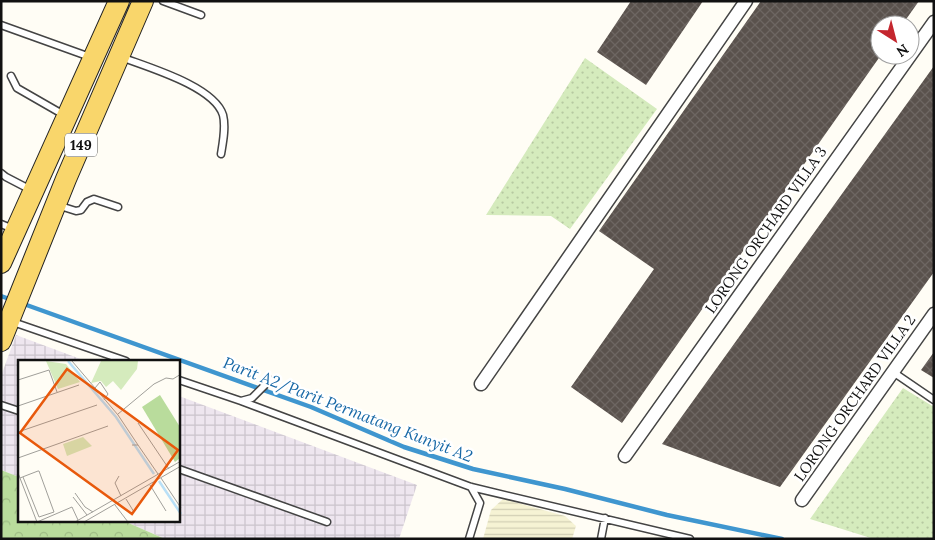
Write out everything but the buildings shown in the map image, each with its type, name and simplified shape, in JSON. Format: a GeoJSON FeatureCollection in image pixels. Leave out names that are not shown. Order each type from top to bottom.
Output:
{"type":"FeatureCollection","features":[{"type":"Feature","properties":{"kind":"main road","name":"149"},"geometry":{"type":"LineString","coordinates":[[1,263],[9,227],[34,192],[119,1]]}},
{"type":"Feature","properties":{"kind":"main road","name":"149"},"geometry":{"type":"LineString","coordinates":[[1,341],[56,205],[144,1]]}},
{"type":"Feature","properties":{"kind":"street"},"geometry":{"type":"LineString","coordinates":[[481,384],[746,1]]}},
{"type":"Feature","properties":{"kind":"street","name":"LORONG ORCHARD VILLA 3"},"geometry":{"type":"LineString","coordinates":[[625,456],[934,22]]}},
{"type":"Feature","properties":{"kind":"street","name":"LORONG ORCHARD VILLA 2"},"geometry":{"type":"LineString","coordinates":[[802,500],[934,314]]}},
{"type":"Feature","properties":{"kind":"lane"},"geometry":{"type":"LineString","coordinates":[[163,1],[201,15]]}},
{"type":"Feature","properties":{"kind":"lane"},"geometry":{"type":"LineString","coordinates":[[1,26],[94,58]]}},
{"type":"Feature","properties":{"kind":"lane"},"geometry":{"type":"LineString","coordinates":[[120,57],[176,77],[194,86],[215,102],[223,115],[224,131],[221,154]]}},
{"type":"Feature","properties":{"kind":"lane"},"geometry":{"type":"LineString","coordinates":[[11,76],[17,88],[68,117]]}},
{"type":"Feature","properties":{"kind":"lane"},"geometry":{"type":"LineString","coordinates":[[1,173],[34,192]]}},
{"type":"Feature","properties":{"kind":"lane"},"geometry":{"type":"LineString","coordinates":[[56,205],[76,211],[81,210],[87,202],[94,199],[118,207]]}},
{"type":"Feature","properties":{"kind":"lane"},"geometry":{"type":"LineString","coordinates":[[10,319],[123,360]]}},
{"type":"Feature","properties":{"kind":"lane"},"geometry":{"type":"LineString","coordinates":[[893,372],[934,400]]}},
{"type":"Feature","properties":{"kind":"lane"},"geometry":{"type":"LineString","coordinates":[[180,380],[241,401],[471,487],[690,539]]}},
{"type":"Feature","properties":{"kind":"lane"},"geometry":{"type":"LineString","coordinates":[[241,401],[252,398],[270,380]]}},
{"type":"Feature","properties":{"kind":"lane"},"geometry":{"type":"LineString","coordinates":[[1,405],[18,411]]}},
{"type":"Feature","properties":{"kind":"lane"},"geometry":{"type":"LineString","coordinates":[[180,469],[328,522]]}},
{"type":"Feature","properties":{"kind":"lane"},"geometry":{"type":"LineString","coordinates":[[469,539],[480,503],[471,487]]}},
{"type":"Feature","properties":{"kind":"lane"},"geometry":{"type":"LineString","coordinates":[[601,539],[605,518]]}},
{"type":"Feature","properties":{"kind":"shaded area"},"geometry":{"type":"Polygon","coordinates":[[[16,335],[83,360],[18,360],[18,477],[1,470],[1,376],[16,335]]]}},
{"type":"Feature","properties":{"kind":"shaded area"},"geometry":{"type":"Polygon","coordinates":[[[180,396],[417,485],[399,539],[165,539],[126,522],[180,522],[180,396]]]}},
{"type":"Feature","properties":{"kind":"shaded area"},"geometry":{"type":"Polygon","coordinates":[[[503,499],[565,516],[576,526],[572,539],[483,539],[491,510],[503,499]]]}},
{"type":"Feature","properties":{"kind":"green space"},"geometry":{"type":"Polygon","coordinates":[[[585,58],[657,109],[570,229],[551,216],[486,215],[585,58]]]}},
{"type":"Feature","properties":{"kind":"green space"},"geometry":{"type":"Polygon","coordinates":[[[903,388],[934,407],[934,539],[874,539],[810,519],[903,388]]]}},
{"type":"Feature","properties":{"kind":"green space"},"geometry":{"type":"Polygon","coordinates":[[[1,470],[18,477],[18,522],[126,522],[165,539],[1,539],[1,470]]]}},
{"type":"Feature","properties":{"kind":"waterway","name":"Parit A2/Parit Permatang Kunyit A2"},"geometry":{"type":"LineString","coordinates":[[1,296],[12,300]]}},
{"type":"Feature","properties":{"kind":"waterway","name":"Parit A2/Parit Permatang Kunyit A2"},"geometry":{"type":"LineString","coordinates":[[21,303],[180,360]]}},
{"type":"Feature","properties":{"kind":"waterway","name":"Parit A2/Parit Permatang Kunyit A2"},"geometry":{"type":"LineString","coordinates":[[180,360],[311,407],[404,447],[473,469],[565,489],[667,515],[782,539]]}}]}
